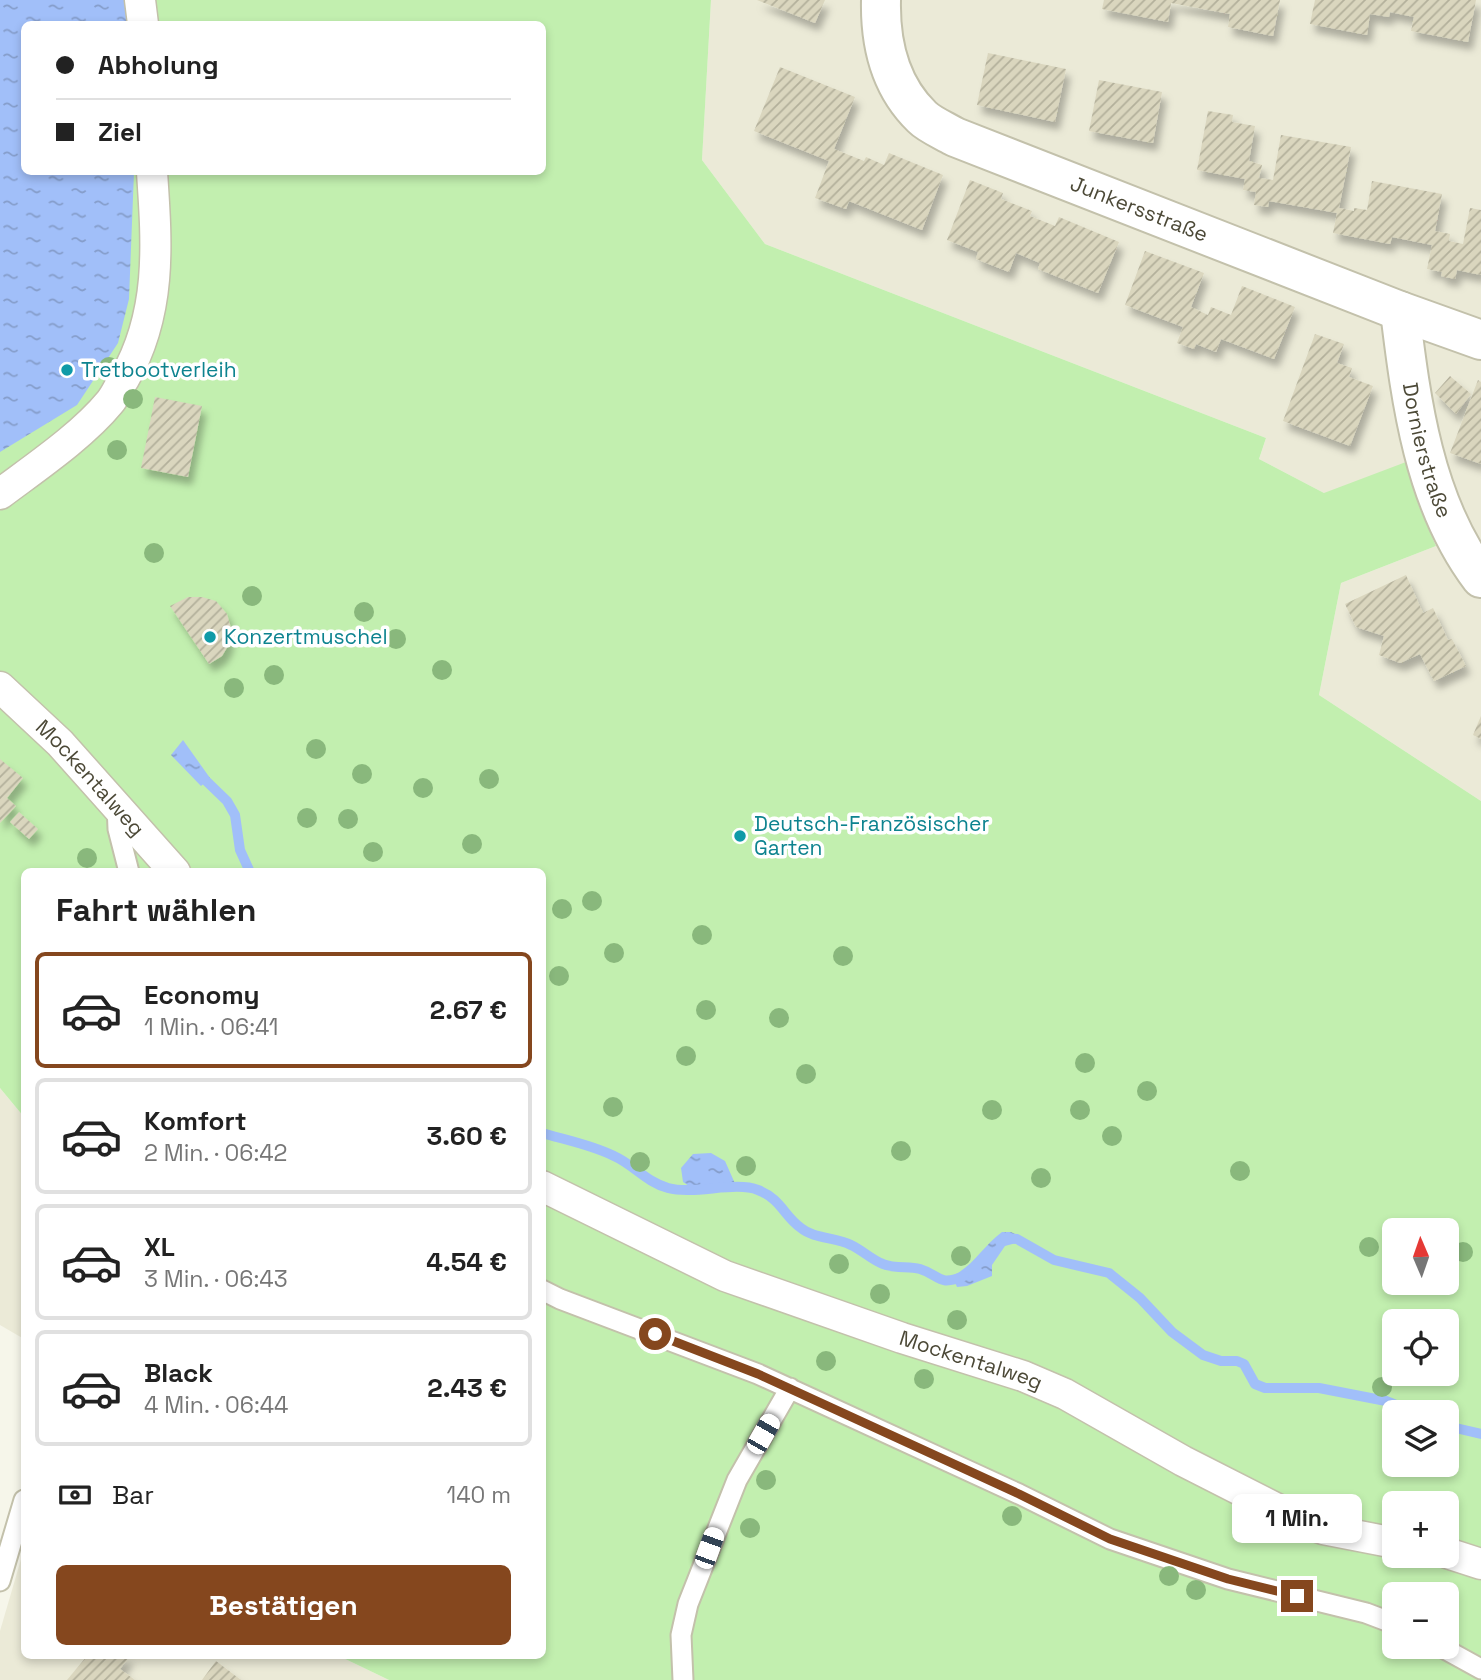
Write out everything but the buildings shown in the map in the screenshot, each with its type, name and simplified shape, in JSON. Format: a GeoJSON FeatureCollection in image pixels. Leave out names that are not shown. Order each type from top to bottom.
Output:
{"type":"FeatureCollection","features":[{"type":"Feature","properties":{"kind":"street"},"geometry":{"type":"LineString","coordinates":[[140,0],[142,21]]}},
{"type":"Feature","properties":{"kind":"street","name":"Junkersstraße"},"geometry":{"type":"LineString","coordinates":[[881,0],[880,29],[894,80],[923,118],[955,137],[1400,311],[1481,340]]}},
{"type":"Feature","properties":{"kind":"street"},"geometry":{"type":"LineString","coordinates":[[0,494],[60,449],[111,401],[132,364],[149,322],[154,292],[152,175]]}},
{"type":"Feature","properties":{"kind":"street","name":"Dornierstraße"},"geometry":{"type":"LineString","coordinates":[[1400,311],[1407,373],[1425,458],[1448,520],[1481,578]]}},
{"type":"Feature","properties":{"kind":"street","name":"Mockentalweg"},"geometry":{"type":"LineString","coordinates":[[0,687],[60,743],[172,868]]}},
{"type":"Feature","properties":{"kind":"street","name":"Mockentalweg"},"geometry":{"type":"LineString","coordinates":[[546,1188],[725,1276],[902,1338],[1023,1376],[1066,1394],[1183,1461],[1301,1521],[1323,1529],[1382,1540]]}},
{"type":"Feature","properties":{"kind":"street"},"geometry":{"type":"LineString","coordinates":[[1459,1557],[1481,1563]]}},
{"type":"Feature","properties":{"kind":"lane"},"geometry":{"type":"LineString","coordinates":[[117,804],[118,829],[128,868]]}},
{"type":"Feature","properties":{"kind":"lane"},"geometry":{"type":"LineString","coordinates":[[546,1292],[790,1388],[1110,1539],[1228,1579],[1382,1619]]}},
{"type":"Feature","properties":{"kind":"lane"},"geometry":{"type":"LineString","coordinates":[[683,1680],[681,1634],[688,1604],[737,1480],[790,1388]]}},
{"type":"Feature","properties":{"kind":"lane"},"geometry":{"type":"LineString","coordinates":[[0,1581],[21,1510]]}},
{"type":"Feature","properties":{"kind":"lane"},"geometry":{"type":"LineString","coordinates":[[1459,1657],[1481,1669]]}},
{"type":"Feature","properties":{"kind":"shaded area"},"geometry":{"type":"Polygon","coordinates":[[[711,0],[1481,0],[1481,801],[1319,695],[1341,583],[1436,546],[1419,506],[1324,493],[1259,459],[1266,438],[765,244],[702,160],[711,0]]]}},
{"type":"Feature","properties":{"kind":"shaded area"},"geometry":{"type":"Polygon","coordinates":[[[0,1088],[21,1113],[21,1337],[0,1325],[0,1088]]]}},
{"type":"Feature","properties":{"kind":"shaded area"},"geometry":{"type":"Polygon","coordinates":[[[21,1559],[21,1659],[345,1659],[389,1680],[0,1680],[0,1631],[21,1559]]]}},
{"type":"Feature","properties":{"kind":"green space","name":"Deutsch-Französischer Garten"},"geometry":{"type":"Polygon","coordinates":[[[0,0],[711,0],[702,160],[765,244],[1266,438],[1259,459],[1324,493],[1406,462],[1419,506],[1436,546],[1341,583],[1319,695],[1481,801],[1481,1680],[389,1680],[345,1659],[546,1659],[546,868],[21,868],[21,1113],[0,1088],[0,0]]]}},
{"type":"Feature","properties":{"kind":"water"},"geometry":{"type":"Polygon","coordinates":[[[0,0],[126,0],[130,21],[21,21],[21,175],[134,175],[129,299],[118,343],[77,405],[0,452],[0,0]]]}},
{"type":"Feature","properties":{"kind":"water"},"geometry":{"type":"Polygon","coordinates":[[[183,740],[210,778],[201,786],[171,755],[183,740]]]}},
{"type":"Feature","properties":{"kind":"water"},"geometry":{"type":"Polygon","coordinates":[[[711,1153],[725,1161],[737,1188],[695,1190],[683,1182],[681,1168],[693,1154],[711,1153]]]}},
{"type":"Feature","properties":{"kind":"water"},"geometry":{"type":"Polygon","coordinates":[[[1002,1232],[1019,1236],[1016,1243],[1005,1246],[992,1265],[992,1276],[957,1287],[954,1275],[1002,1232]]]}},
{"type":"Feature","properties":{"kind":"waterway"},"geometry":{"type":"LineString","coordinates":[[199,774],[227,801],[235,815],[240,850],[248,868]]}},
{"type":"Feature","properties":{"kind":"waterway"},"geometry":{"type":"LineString","coordinates":[[546,1134],[606,1152],[653,1182],[668,1188],[690,1190],[738,1187],[758,1190],[772,1198],[806,1232],[845,1242],[883,1264],[920,1269],[944,1280],[964,1276]]}},
{"type":"Feature","properties":{"kind":"waterway"},"geometry":{"type":"LineString","coordinates":[[1005,1238],[1017,1239],[1054,1260],[1109,1273],[1140,1298],[1172,1332],[1203,1355],[1244,1364],[1255,1384],[1265,1388],[1319,1388],[1382,1400]]}},
{"type":"Feature","properties":{"kind":"waterway"},"geometry":{"type":"LineString","coordinates":[[1459,1429],[1481,1434]]}},
{"type":"Feature","properties":{"kind":"place","name":"Tretbootverleih"},"geometry":{"type":"Point","coordinates":[67,370]}},
{"type":"Feature","properties":{"kind":"place","name":"Konzertmuschel"},"geometry":{"type":"Point","coordinates":[210,637]}},
{"type":"Feature","properties":{"kind":"place","name":"Deutsch-Französischer Garten"},"geometry":{"type":"Point","coordinates":[740,836]}},
{"type":"Feature","properties":{"kind":"route"},"geometry":{"type":"LineString","coordinates":[[655,1334],[758,1374],[1019,1494],[1110,1539],[1228,1579],[1297,1596]]}}]}
